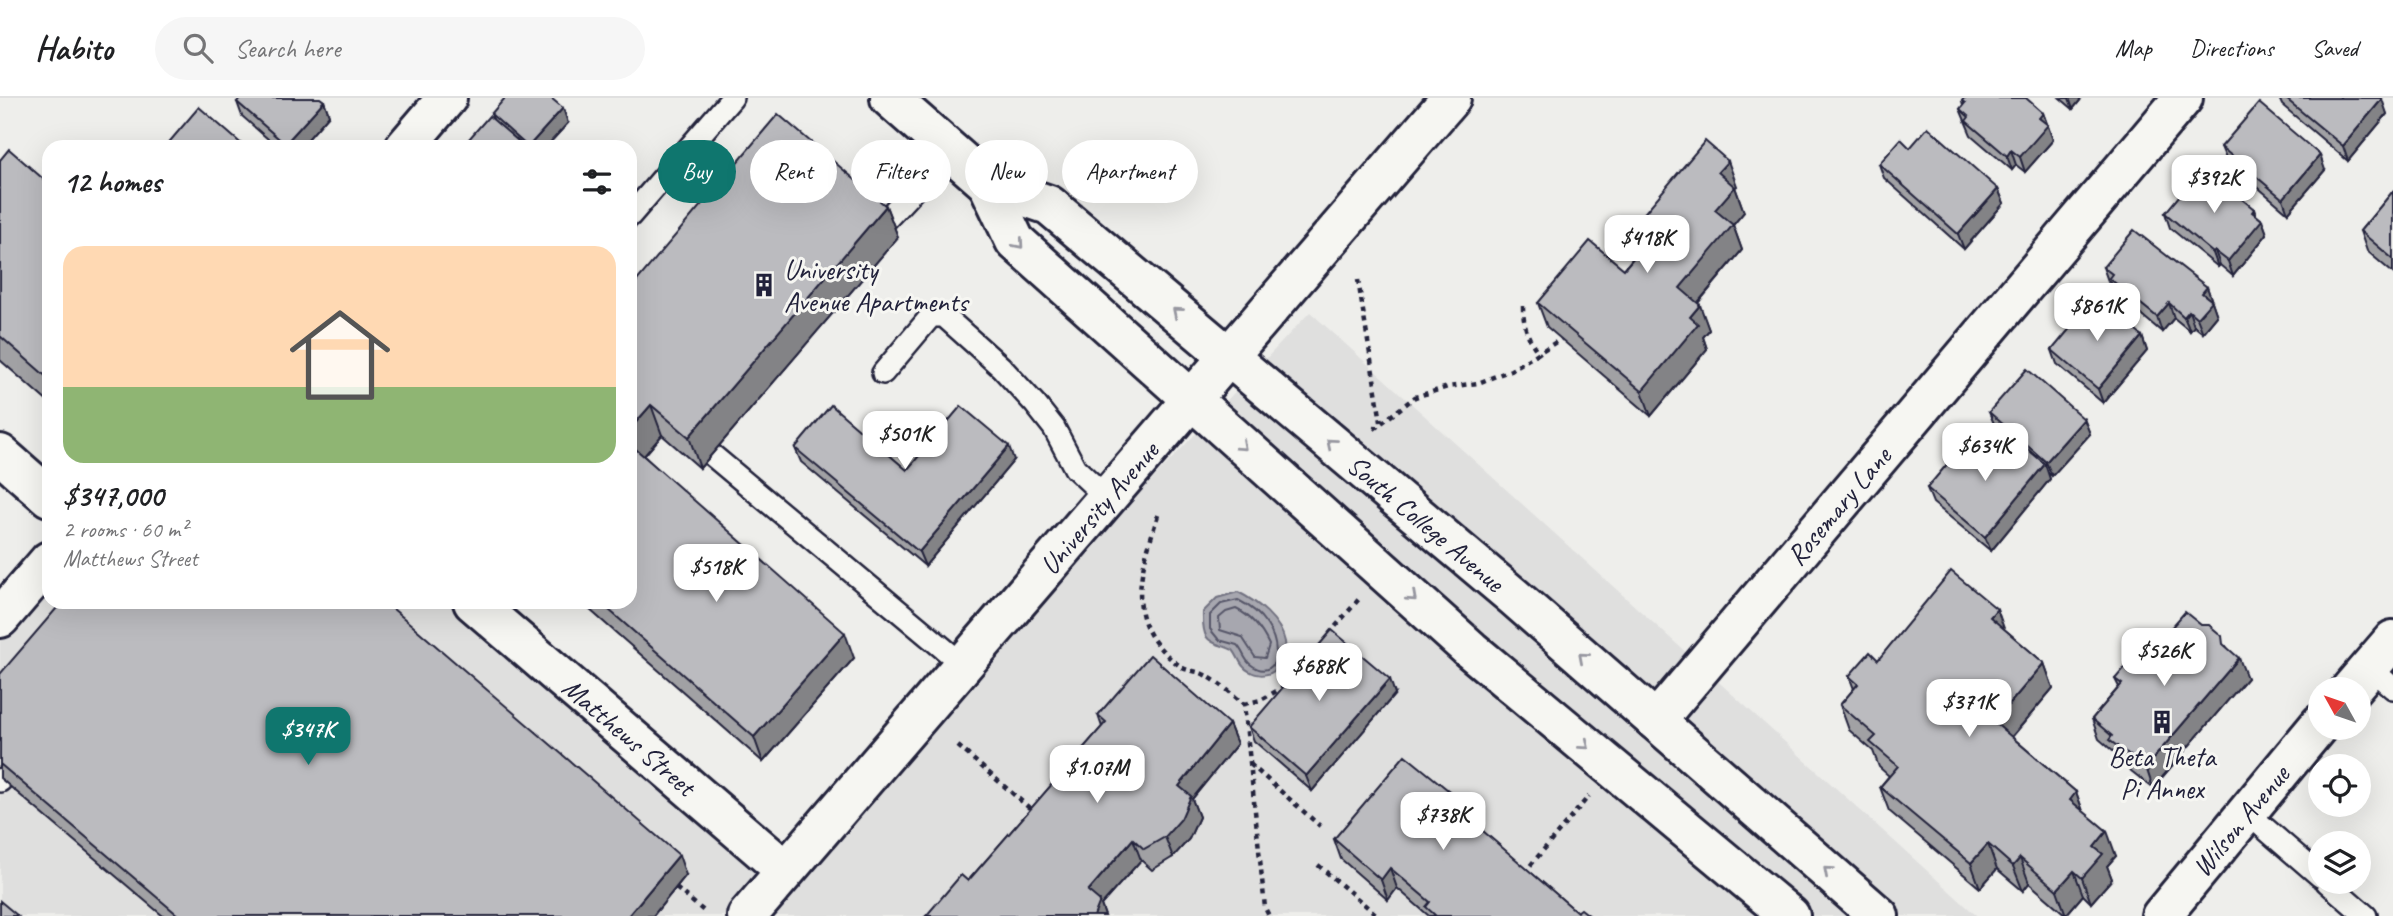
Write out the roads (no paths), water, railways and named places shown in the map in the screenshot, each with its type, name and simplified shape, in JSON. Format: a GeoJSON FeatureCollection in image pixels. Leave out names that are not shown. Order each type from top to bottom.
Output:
{"type":"FeatureCollection","features":[{"type":"Feature","properties":{"kind":"street"},"geometry":{"type":"LineString","coordinates":[[411,140],[447,98]]}},
{"type":"Feature","properties":{"kind":"street","name":"South College Avenue"},"geometry":{"type":"LineString","coordinates":[[890,98],[938,140]]}},
{"type":"Feature","properties":{"kind":"street","name":"University Avenue"},"geometry":{"type":"LineString","coordinates":[[747,916],[1451,98]]}},
{"type":"Feature","properties":{"kind":"street","name":"Rosemary Lane"},"geometry":{"type":"LineString","coordinates":[[1656,721],[2183,98]]}},
{"type":"Feature","properties":{"kind":"street","name":"South College Avenue"},"geometry":{"type":"LineString","coordinates":[[951,152],[965,164]]}},
{"type":"Feature","properties":{"kind":"street","name":"South College Avenue"},"geometry":{"type":"LineString","coordinates":[[997,203],[1015,242],[1191,401],[1471,650],[1790,916]]}},
{"type":"Feature","properties":{"kind":"street","name":"South College Avenue"},"geometry":{"type":"LineString","coordinates":[[1043,203],[1049,205],[1229,357],[1656,721],[1879,916]]}},
{"type":"Feature","properties":{"kind":"street"},"geometry":{"type":"LineString","coordinates":[[0,454],[42,491]]}},
{"type":"Feature","properties":{"kind":"street"},"geometry":{"type":"LineString","coordinates":[[0,618],[42,569]]}},
{"type":"Feature","properties":{"kind":"street","name":"Matthews Street"},"geometry":{"type":"LineString","coordinates":[[481,609],[785,870]]}},
{"type":"Feature","properties":{"kind":"street","name":"Wilson Avenue"},"geometry":{"type":"LineString","coordinates":[[2161,916],[2308,738]]}},
{"type":"Feature","properties":{"kind":"lane"},"geometry":{"type":"LineString","coordinates":[[637,208],[732,98]]}},
{"type":"Feature","properties":{"kind":"lane"},"geometry":{"type":"LineString","coordinates":[[882,224],[902,203]]}},
{"type":"Feature","properties":{"kind":"lane"},"geometry":{"type":"LineString","coordinates":[[883,373],[931,316],[944,316],[1001,367],[1035,404],[1054,428],[1075,468],[1107,498]]}},
{"type":"Feature","properties":{"kind":"lane"},"geometry":{"type":"LineString","coordinates":[[712,455],[962,664]]}},
{"type":"Feature","properties":{"kind":"lane"},"geometry":{"type":"LineString","coordinates":[[2246,812],[2308,866]]}},
{"type":"Feature","properties":{"kind":"lane"},"geometry":{"type":"LineString","coordinates":[[2341,894],[2366,916]]}},
{"type":"Feature","properties":{"kind":"water"},"geometry":{"type":"Polygon","coordinates":[[[1238,592],[1267,612],[1283,634],[1284,658],[1270,673],[1264,675],[1249,671],[1233,650],[1213,642],[1204,630],[1203,612],[1217,598],[1238,592]]]}},
{"type":"Feature","properties":{"kind":"place","name":"University Avenue Apartments"},"geometry":{"type":"Point","coordinates":[764,285]}},
{"type":"Feature","properties":{"kind":"place","name":"Beta Theta Pi Annex"},"geometry":{"type":"Point","coordinates":[2162,722]}}]}
